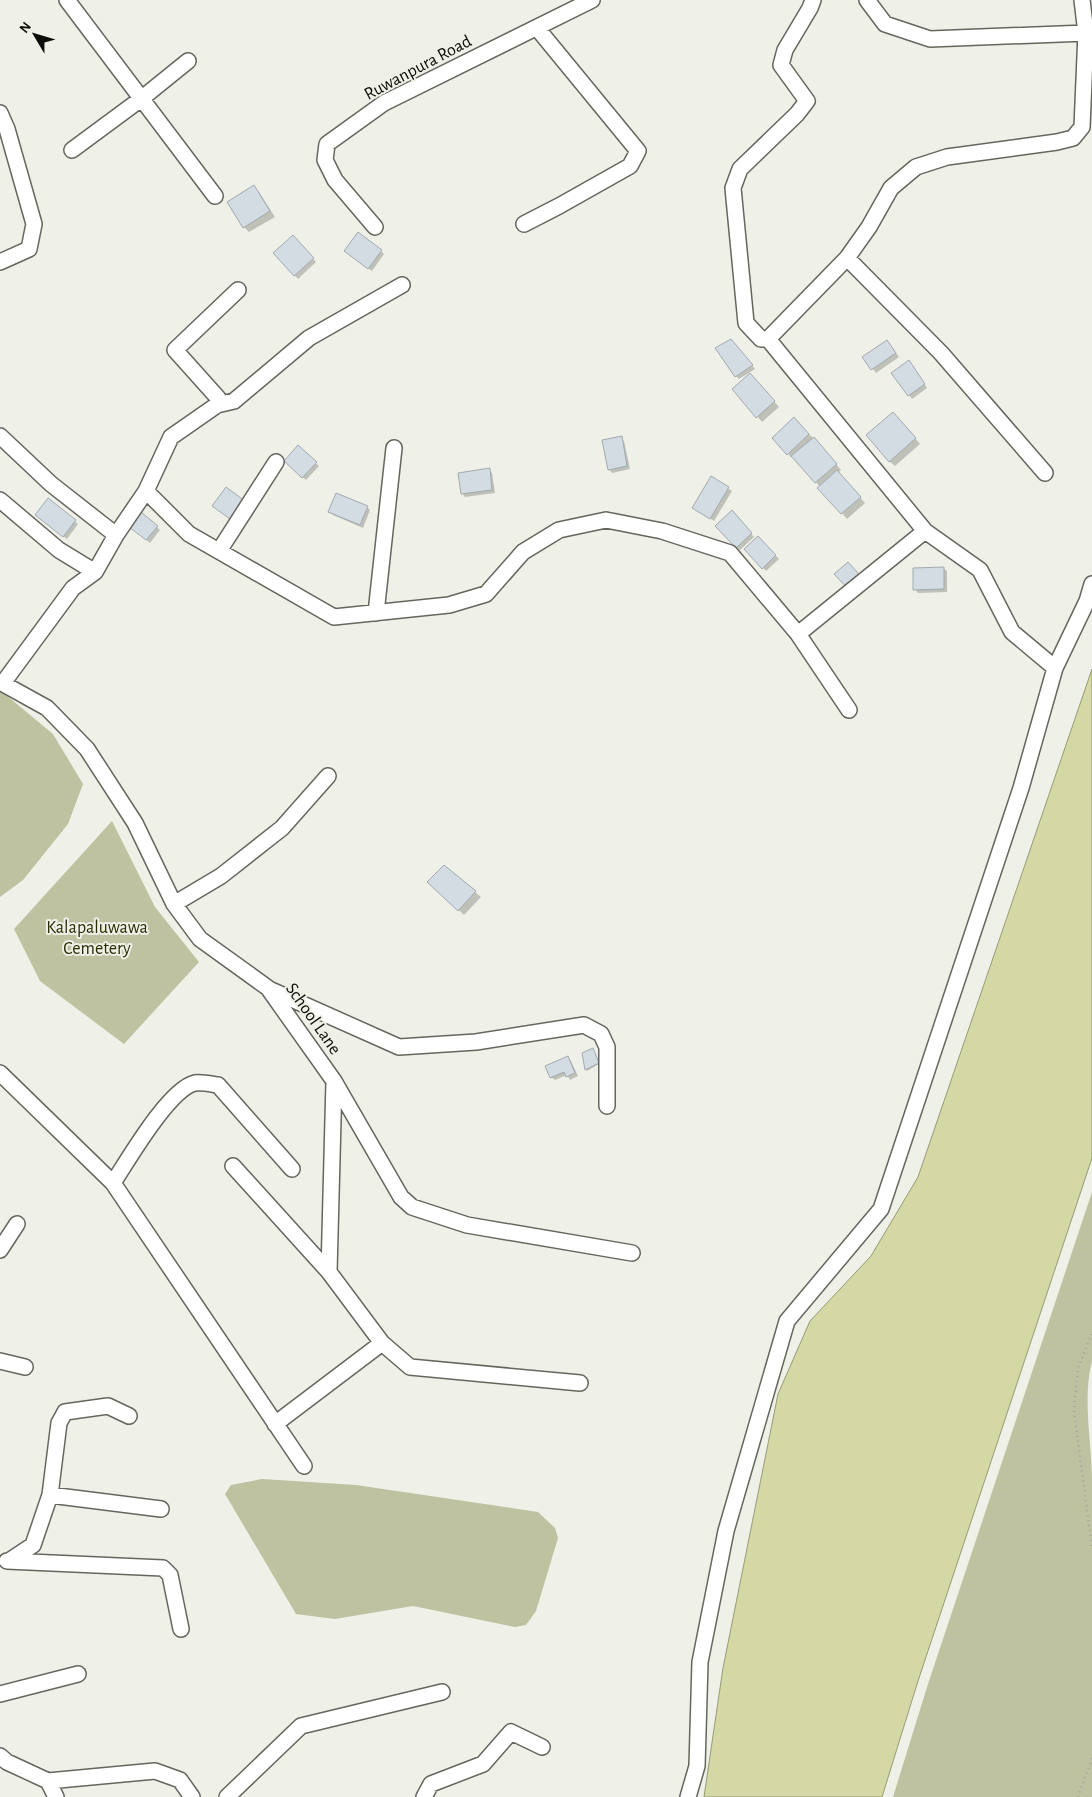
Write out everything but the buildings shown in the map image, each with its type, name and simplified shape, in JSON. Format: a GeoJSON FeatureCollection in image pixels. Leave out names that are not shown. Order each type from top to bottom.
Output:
{"type":"FeatureCollection","features":[{"type":"Feature","properties":{"kind":"street"},"geometry":{"type":"LineString","coordinates":[[67,0],[215,196]]}},
{"type":"Feature","properties":{"kind":"street","name":"Ruwanpura Road"},"geometry":{"type":"LineString","coordinates":[[375,227],[335,180],[325,160],[327,144],[384,104],[592,0]]}},
{"type":"Feature","properties":{"kind":"street"},"geometry":{"type":"LineString","coordinates":[[813,0],[785,50],[782,65],[807,101],[797,114],[740,169],[733,188],[746,323],[761,339],[768,338],[847,258],[869,227],[890,188],[916,167],[947,156],[1057,142],[1073,138],[1082,127],[1086,33],[1082,0]]}},
{"type":"Feature","properties":{"kind":"street"},"geometry":{"type":"LineString","coordinates":[[867,0],[886,24],[930,39],[1086,33]]}},
{"type":"Feature","properties":{"kind":"street"},"geometry":{"type":"LineString","coordinates":[[524,224],[630,166],[638,151],[537,28]]}},
{"type":"Feature","properties":{"kind":"street"},"geometry":{"type":"LineString","coordinates":[[72,150],[141,99],[188,60]]}},
{"type":"Feature","properties":{"kind":"street"},"geometry":{"type":"LineString","coordinates":[[0,114],[8,129],[34,224],[29,248],[0,262]]}},
{"type":"Feature","properties":{"kind":"street"},"geometry":{"type":"LineString","coordinates":[[847,258],[941,353],[1045,473]]}},
{"type":"Feature","properties":{"kind":"street"},"geometry":{"type":"LineString","coordinates":[[2,682],[73,588],[95,572],[116,535],[146,490],[171,437],[217,405],[234,401],[309,338],[402,285]]}},
{"type":"Feature","properties":{"kind":"street"},"geometry":{"type":"LineString","coordinates":[[217,405],[218,398],[175,350],[238,290]]}},
{"type":"Feature","properties":{"kind":"street"},"geometry":{"type":"LineString","coordinates":[[768,338],[925,531],[980,570],[1012,632],[1055,668]]}},
{"type":"Feature","properties":{"kind":"street"},"geometry":{"type":"LineString","coordinates":[[0,436],[51,484],[116,535]]}},
{"type":"Feature","properties":{"kind":"street"},"geometry":{"type":"LineString","coordinates":[[376,613],[394,448]]}},
{"type":"Feature","properties":{"kind":"street"},"geometry":{"type":"LineString","coordinates":[[219,551],[276,462]]}},
{"type":"Feature","properties":{"kind":"street"},"geometry":{"type":"LineString","coordinates":[[146,490],[189,534],[334,617],[449,605],[486,594],[523,552],[559,530],[606,520],[662,531],[730,553],[798,634],[849,710]]}},
{"type":"Feature","properties":{"kind":"street"},"geometry":{"type":"LineString","coordinates":[[0,500],[59,550],[95,572]]}},
{"type":"Feature","properties":{"kind":"street"},"geometry":{"type":"LineString","coordinates":[[798,634],[925,531]]}},
{"type":"Feature","properties":{"kind":"street"},"geometry":{"type":"LineString","coordinates":[[688,1797],[697,1766],[700,1662],[726,1530],[787,1322],[881,1209],[1021,788],[1055,668],[1087,601],[1092,584]]}},
{"type":"Feature","properties":{"kind":"street","name":"School Lane"},"geometry":{"type":"LineString","coordinates":[[2,682],[47,708],[86,749],[135,823],[174,904],[200,939],[268,988],[334,1081],[401,1197],[412,1207],[467,1225],[632,1253]]}},
{"type":"Feature","properties":{"kind":"street"},"geometry":{"type":"LineString","coordinates":[[174,904],[221,876],[282,828],[328,776]]}},
{"type":"Feature","properties":{"kind":"street"},"geometry":{"type":"LineString","coordinates":[[268,988],[399,1048],[476,1042],[584,1025],[601,1034],[607,1047],[606,1106]]}},
{"type":"Feature","properties":{"kind":"street"},"geometry":{"type":"LineString","coordinates":[[0,1073],[113,1183],[304,1466]]}},
{"type":"Feature","properties":{"kind":"street"},"geometry":{"type":"LineString","coordinates":[[329,1272],[334,1081]]}},
{"type":"Feature","properties":{"kind":"street"},"geometry":{"type":"LineString","coordinates":[[113,1183],[148,1128],[180,1091],[195,1083],[218,1085],[292,1168]]}},
{"type":"Feature","properties":{"kind":"street"},"geometry":{"type":"LineString","coordinates":[[233,1166],[329,1272],[382,1343],[410,1367],[580,1383]]}},
{"type":"Feature","properties":{"kind":"street"},"geometry":{"type":"LineString","coordinates":[[1,1246],[17,1224]]}},
{"type":"Feature","properties":{"kind":"street"},"geometry":{"type":"LineString","coordinates":[[274,1424],[382,1343]]}},
{"type":"Feature","properties":{"kind":"street"},"geometry":{"type":"LineString","coordinates":[[0,1361],[24,1367]]}},
{"type":"Feature","properties":{"kind":"street"},"geometry":{"type":"LineString","coordinates":[[4,1562],[33,1545],[50,1495],[59,1422],[65,1412],[108,1406],[129,1416]]}},
{"type":"Feature","properties":{"kind":"street"},"geometry":{"type":"LineString","coordinates":[[50,1495],[161,1509]]}},
{"type":"Feature","properties":{"kind":"street"},"geometry":{"type":"LineString","coordinates":[[4,1562],[163,1568],[170,1575],[181,1629]]}},
{"type":"Feature","properties":{"kind":"street"},"geometry":{"type":"LineString","coordinates":[[0,1694],[78,1674]]}},
{"type":"Feature","properties":{"kind":"street"},"geometry":{"type":"LineString","coordinates":[[227,1797],[301,1726],[442,1692]]}},
{"type":"Feature","properties":{"kind":"street"},"geometry":{"type":"LineString","coordinates":[[424,1797],[431,1784],[483,1764],[511,1732],[542,1748]]}},
{"type":"Feature","properties":{"kind":"street"},"geometry":{"type":"LineString","coordinates":[[0,1756],[7,1762],[48,1780],[155,1771],[180,1780],[192,1797]]}},
{"type":"Feature","properties":{"kind":"street"},"geometry":{"type":"LineString","coordinates":[[48,1780],[56,1797]]}},
{"type":"Feature","properties":{"kind":"path"},"geometry":{"type":"LineString","coordinates":[[1092,1334],[1078,1368],[1074,1410],[1092,1549]]}},
{"type":"Feature","properties":{"kind":"path"},"geometry":{"type":"LineString","coordinates":[[1078,1797],[1092,1758]]}},
{"type":"Feature","properties":{"kind":"green space"},"geometry":{"type":"Polygon","coordinates":[[[0,690],[53,734],[83,784],[68,824],[23,880],[0,897],[0,690]]]}},
{"type":"Feature","properties":{"kind":"green space","name":"Kalapaluwawa Cemetery"},"geometry":{"type":"Polygon","coordinates":[[[112,821],[155,907],[199,962],[124,1044],[40,981],[14,929],[112,821]]]}},
{"type":"Feature","properties":{"kind":"green space"},"geometry":{"type":"Polygon","coordinates":[[[1092,1192],[1092,1361],[1089,1376],[1088,1406],[1092,1467],[1092,1797],[893,1797],[928,1684],[1092,1192]]]}},
{"type":"Feature","properties":{"kind":"green space"},"geometry":{"type":"Polygon","coordinates":[[[262,1479],[356,1485],[538,1512],[555,1528],[558,1538],[536,1611],[526,1625],[515,1627],[413,1606],[335,1619],[296,1614],[225,1494],[231,1485],[262,1479]]]}},
{"type":"Feature","properties":{"kind":"shaded area"},"geometry":{"type":"Polygon","coordinates":[[[1092,669],[1092,1158],[918,1681],[882,1797],[704,1797],[723,1668],[778,1394],[810,1321],[871,1256],[918,1177],[1092,669]]]}}]}
